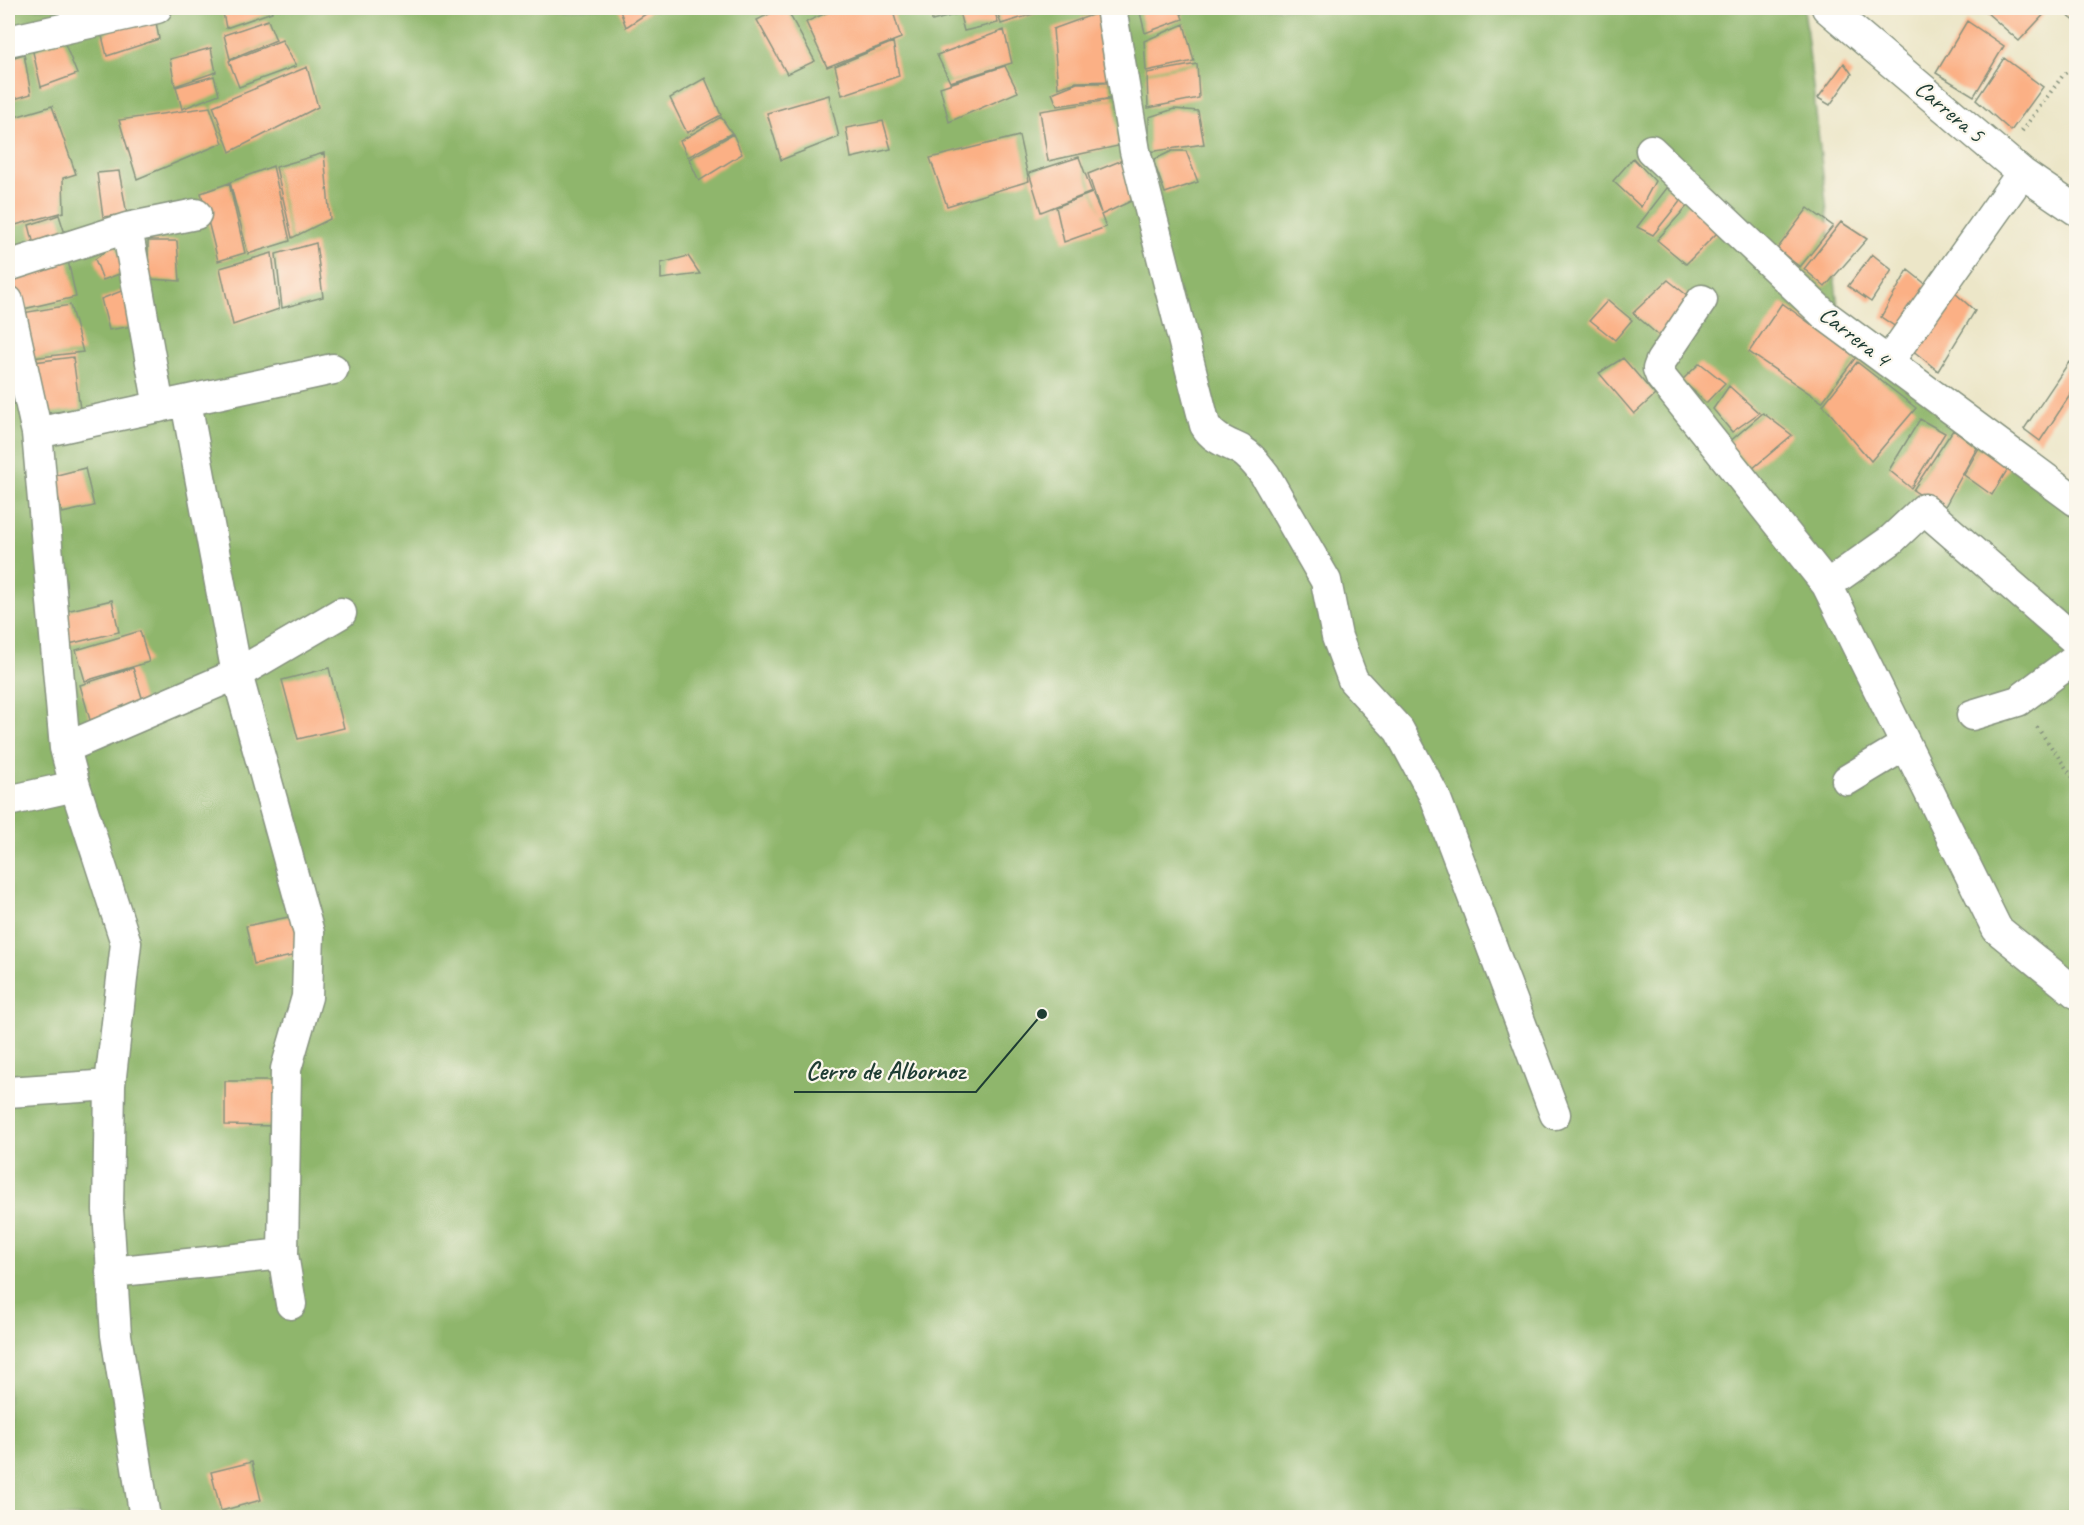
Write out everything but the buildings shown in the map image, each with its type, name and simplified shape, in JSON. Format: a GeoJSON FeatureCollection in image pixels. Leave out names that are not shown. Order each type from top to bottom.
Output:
{"type":"FeatureCollection","features":[{"type":"Feature","properties":{"kind":"street"},"geometry":{"type":"LineString","coordinates":[[8,41],[158,8]]}},
{"type":"Feature","properties":{"kind":"street"},"geometry":{"type":"LineString","coordinates":[[1111,8],[1135,151],[1205,425],[1216,439],[1243,452],[1265,475],[1326,581],[1337,637],[1353,680],[1399,730],[1419,764],[1436,799],[1555,1114]]}},
{"type":"Feature","properties":{"kind":"street","name":"Carrera 5"},"geometry":{"type":"LineString","coordinates":[[1827,8],[2013,164],[2076,210]]}},
{"type":"Feature","properties":{"kind":"street","name":"Carrera 4"},"geometry":{"type":"LineString","coordinates":[[1651,150],[1826,316],[2076,501]]}},
{"type":"Feature","properties":{"kind":"street"},"geometry":{"type":"LineString","coordinates":[[1888,362],[2013,164]]}},
{"type":"Feature","properties":{"kind":"street"},"geometry":{"type":"LineString","coordinates":[[8,266],[127,228],[196,214]]}},
{"type":"Feature","properties":{"kind":"street"},"geometry":{"type":"LineString","coordinates":[[127,228],[237,675],[309,933],[307,997],[285,1070],[284,1254],[291,1304]]}},
{"type":"Feature","properties":{"kind":"street"},"geometry":{"type":"LineString","coordinates":[[1702,300],[1660,361],[1658,369],[1661,377],[1827,585],[1997,928],[2076,993]]}},
{"type":"Feature","properties":{"kind":"street"},"geometry":{"type":"LineString","coordinates":[[8,301],[38,433],[65,748],[75,786],[126,943],[110,1085],[108,1210],[116,1335],[145,1518]]}},
{"type":"Feature","properties":{"kind":"street"},"geometry":{"type":"LineString","coordinates":[[38,433],[333,369]]}},
{"type":"Feature","properties":{"kind":"street"},"geometry":{"type":"LineString","coordinates":[[1827,585],[1891,540],[1924,509],[2076,641]]}},
{"type":"Feature","properties":{"kind":"street"},"geometry":{"type":"LineString","coordinates":[[65,748],[237,675],[341,614]]}},
{"type":"Feature","properties":{"kind":"street"},"geometry":{"type":"LineString","coordinates":[[1972,715],[2018,701],[2076,658]]}},
{"type":"Feature","properties":{"kind":"street"},"geometry":{"type":"LineString","coordinates":[[1847,780],[1905,745]]}},
{"type":"Feature","properties":{"kind":"street"},"geometry":{"type":"LineString","coordinates":[[8,801],[75,786]]}},
{"type":"Feature","properties":{"kind":"street"},"geometry":{"type":"LineString","coordinates":[[8,1092],[110,1085]]}},
{"type":"Feature","properties":{"kind":"street"},"geometry":{"type":"LineString","coordinates":[[111,1272],[284,1254]]}},
{"type":"Feature","properties":{"kind":"path"},"geometry":{"type":"LineString","coordinates":[[2013,164],[2064,74],[2076,67]]}},
{"type":"Feature","properties":{"kind":"path"},"geometry":{"type":"LineString","coordinates":[[2018,701],[2076,782]]}},
{"type":"Feature","properties":{"kind":"green space"},"geometry":{"type":"Polygon","coordinates":[[[8,8],[1804,8],[1841,334],[2076,511],[2076,1517],[8,1517],[8,8]]]}},
{"type":"Feature","properties":{"kind":"place","name":"Cerro de Albornoz"},"geometry":{"type":"Point","coordinates":[1042,1014]}}]}
